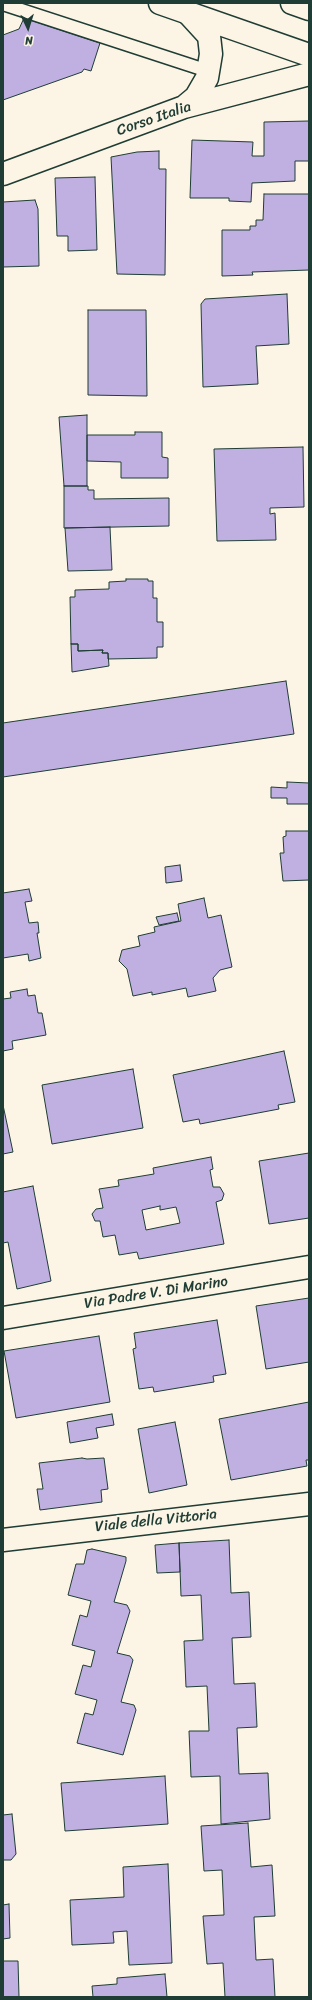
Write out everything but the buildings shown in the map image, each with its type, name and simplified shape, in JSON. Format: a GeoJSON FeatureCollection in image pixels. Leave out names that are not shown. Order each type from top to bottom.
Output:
{"type":"FeatureCollection","features":[{"type":"Feature","properties":{"kind":"street"},"geometry":{"type":"LineString","coordinates":[[160,3],[309,55]]}},
{"type":"Feature","properties":{"kind":"street"},"geometry":{"type":"LineString","coordinates":[[292,3],[309,9]]}},
{"type":"Feature","properties":{"kind":"street"},"geometry":{"type":"LineString","coordinates":[[184,107],[196,97],[207,78],[211,54],[209,36],[187,12]]}},
{"type":"Feature","properties":{"kind":"street","name":"Corso Italia"},"geometry":{"type":"LineString","coordinates":[[3,174],[184,107],[309,74]]}},
{"type":"Feature","properties":{"kind":"street","name":"Via Padre V. Di Marino"},"geometry":{"type":"LineString","coordinates":[[3,1318],[309,1267]]}},
{"type":"Feature","properties":{"kind":"street","name":"Viale della Vittoria"},"geometry":{"type":"LineString","coordinates":[[3,1540],[309,1504]]}},
{"type":"Feature","properties":{"kind":"lane"},"geometry":{"type":"LineString","coordinates":[[3,4],[208,71]]}}]}
